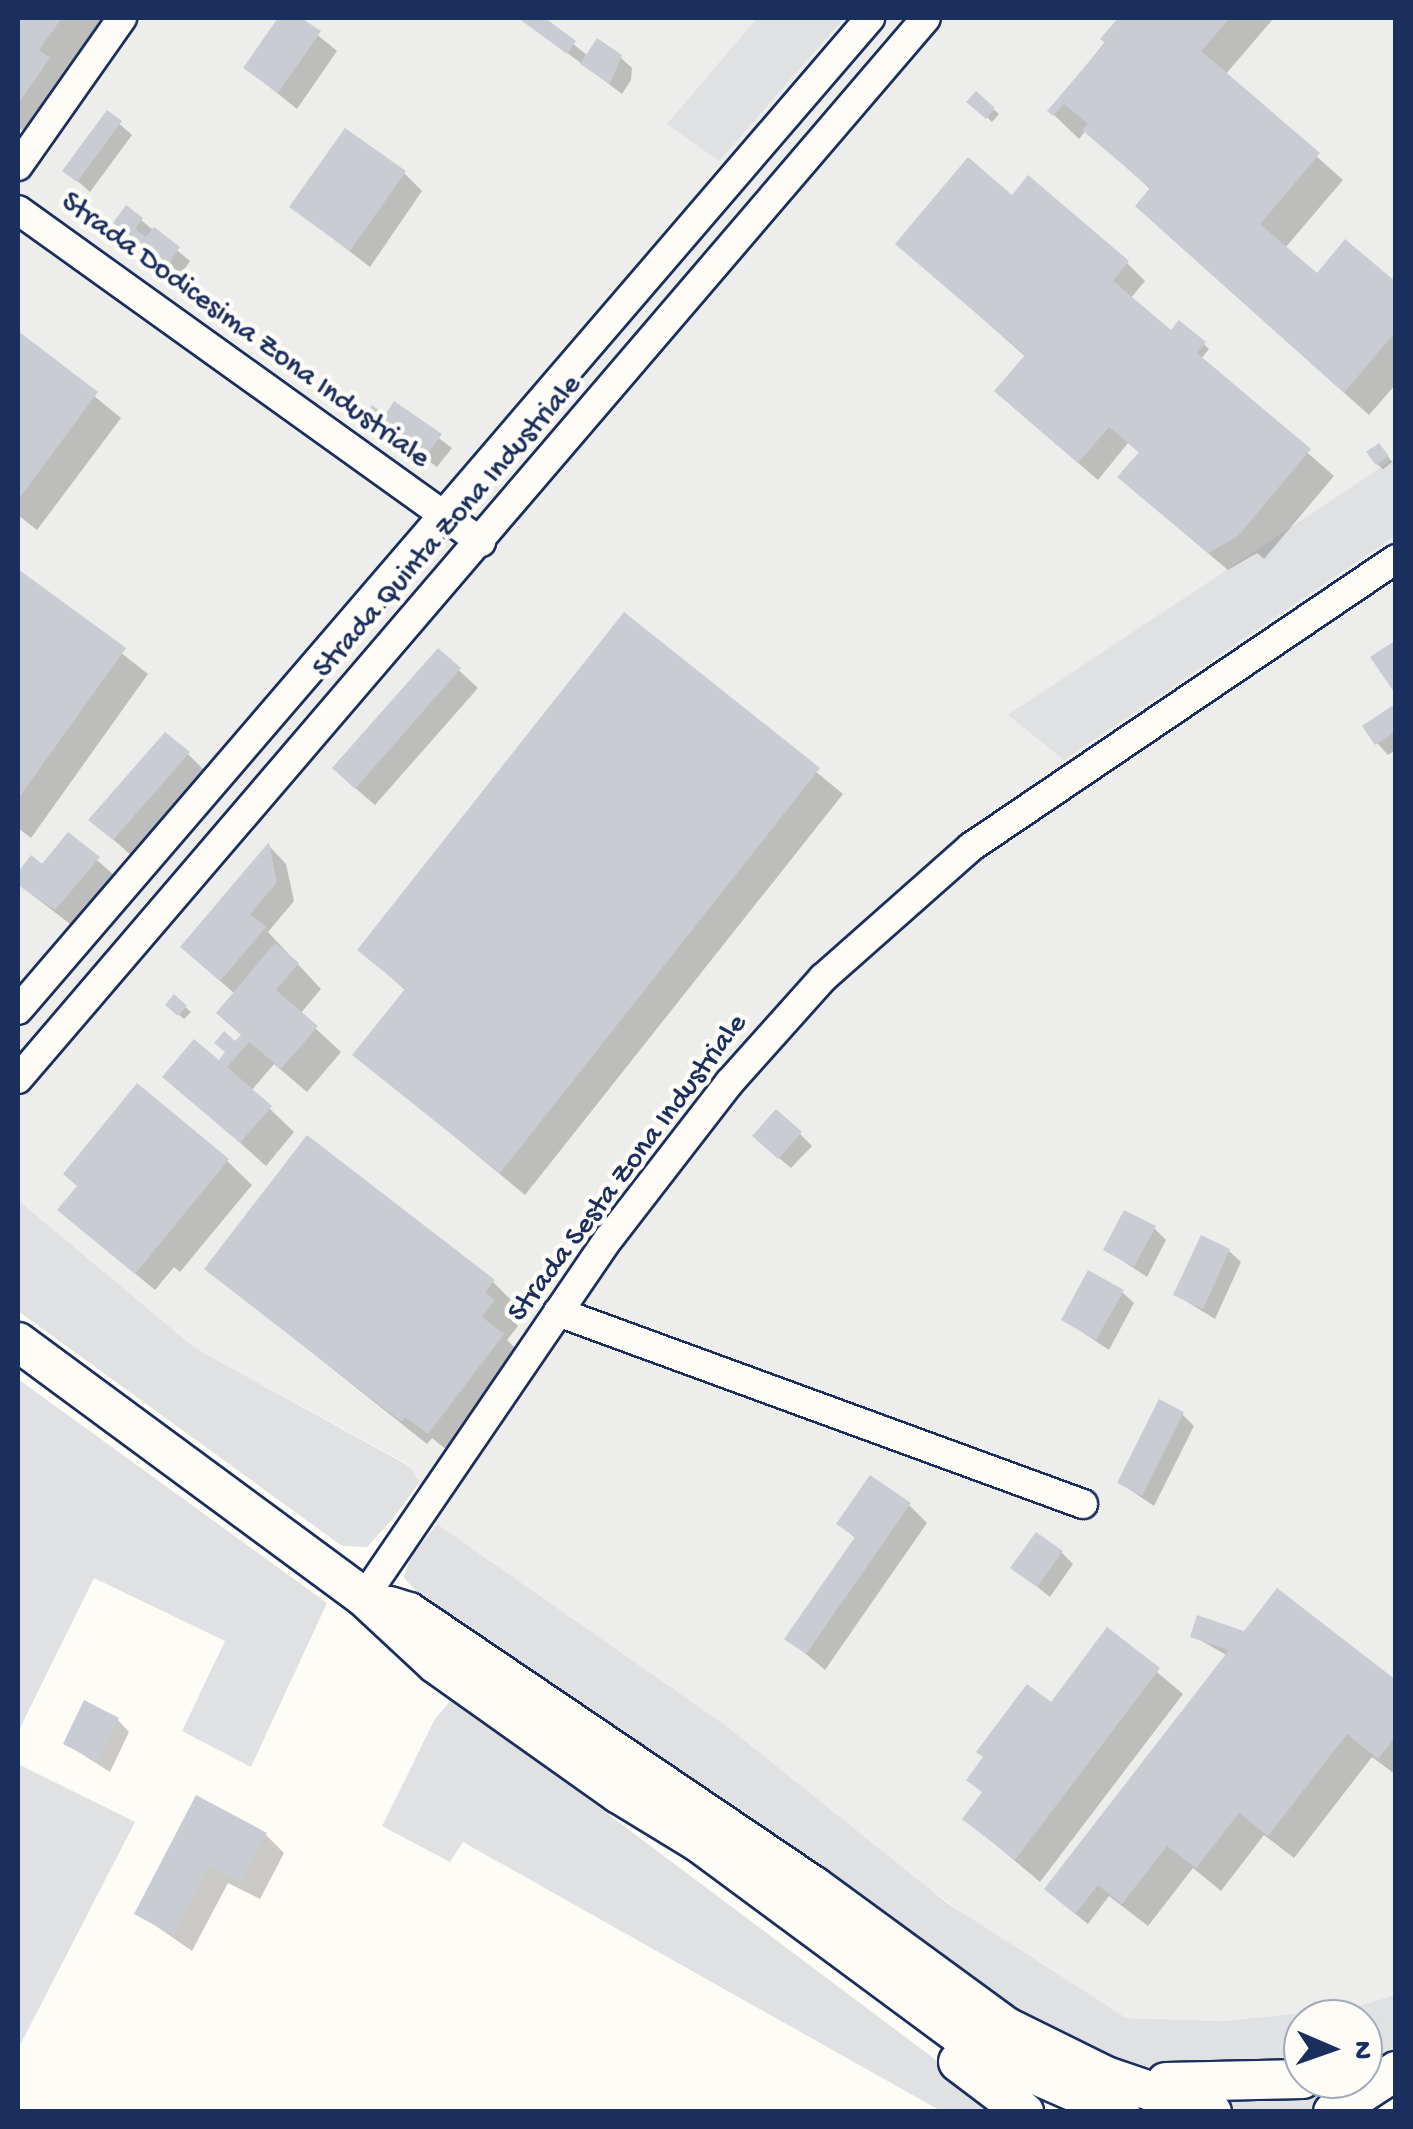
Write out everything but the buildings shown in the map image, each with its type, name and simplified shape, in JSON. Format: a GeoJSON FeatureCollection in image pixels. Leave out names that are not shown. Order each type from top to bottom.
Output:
{"type":"FeatureCollection","features":[{"type":"Feature","properties":{"kind":"main road"},"geometry":{"type":"LineString","coordinates":[[18,1342],[364,1597],[436,1664],[619,1794],[698,1842],[980,2052],[1120,2112]]}},
{"type":"Feature","properties":{"kind":"main road"},"geometry":{"type":"LineString","coordinates":[[364,1597],[408,1612],[814,1886],[1007,2028],[1106,2076],[1212,2112]]}},
{"type":"Feature","properties":{"kind":"main road"},"geometry":{"type":"LineString","coordinates":[[619,1794],[688,1857],[1024,2112]]}},
{"type":"Feature","properties":{"kind":"main road"},"geometry":{"type":"LineString","coordinates":[[1333,2112],[1396,2068]]}},
{"type":"Feature","properties":{"kind":"main road"},"geometry":{"type":"LineString","coordinates":[[1106,2076],[1185,2084],[1283,2080]]}},
{"type":"Feature","properties":{"kind":"street"},"geometry":{"type":"LineString","coordinates":[[18,166],[122,18]]}},
{"type":"Feature","properties":{"kind":"street","name":"Strada Quinta Zona Industriale"},"geometry":{"type":"LineString","coordinates":[[18,1010],[870,18]]}},
{"type":"Feature","properties":{"kind":"street","name":"Strada Quinta Zona Industriale"},"geometry":{"type":"LineString","coordinates":[[18,1079],[926,18]]}},
{"type":"Feature","properties":{"kind":"street","name":"Strada Dodicesima Zona Industriale"},"geometry":{"type":"LineString","coordinates":[[18,210],[481,542]]}},
{"type":"Feature","properties":{"kind":"street"},"geometry":{"type":"LineString","coordinates":[[556,385],[590,414]]}},
{"type":"Feature","properties":{"kind":"street","name":"Strada Sesta Zona Industriale"},"geometry":{"type":"LineString","coordinates":[[364,1597],[558,1312],[730,1082],[823,978],[910,896],[1232,665],[1396,559]]}},
{"type":"Feature","properties":{"kind":"street"},"geometry":{"type":"LineString","coordinates":[[558,1312],[1083,1504]]}},
{"type":"Feature","properties":{"kind":"shaded area"},"geometry":{"type":"Polygon","coordinates":[[[18,18],[1395,18],[1395,1995],[1382,1999],[1283,1999],[1283,2015],[1223,2021],[1126,2018],[1030,1962],[870,1846],[725,1725],[437,1524],[411,1466],[195,1348],[18,1200],[18,18]]]}},
{"type":"Feature","properties":{"kind":"shaded area"},"geometry":{"type":"Polygon","coordinates":[[[757,18],[844,18],[719,161],[667,124],[757,18]]]}},
{"type":"Feature","properties":{"kind":"shaded area"},"geometry":{"type":"Polygon","coordinates":[[[1395,458],[1395,536],[1064,760],[1008,715],[1395,458]]]}},
{"type":"Feature","properties":{"kind":"shaded area"},"geometry":{"type":"Polygon","coordinates":[[[18,1200],[195,1348],[411,1467],[419,1483],[367,1547],[342,1546],[18,1311],[18,1200]]]}},
{"type":"Feature","properties":{"kind":"shaded area"},"geometry":{"type":"Polygon","coordinates":[[[18,1379],[327,1603],[251,1767],[182,1731],[225,1641],[94,1578],[18,1732],[18,1379]]]}},
{"type":"Feature","properties":{"kind":"shaded area"},"geometry":{"type":"Polygon","coordinates":[[[437,1524],[725,1725],[947,1903],[1126,2018],[1223,2021],[1283,2015],[1283,2071],[1182,2076],[1066,2044],[442,1618],[404,1578],[410,1558],[437,1524]]]}},
{"type":"Feature","properties":{"kind":"shaded area"},"geometry":{"type":"Polygon","coordinates":[[[453,1698],[1004,2111],[941,2111],[463,1842],[450,1862],[382,1826],[435,1719],[453,1698]]]}},
{"type":"Feature","properties":{"kind":"shaded area"},"geometry":{"type":"Polygon","coordinates":[[[18,1764],[135,1822],[18,2049],[18,1764]]]}},
{"type":"Feature","properties":{"kind":"shaded area"},"geometry":{"type":"Polygon","coordinates":[[[1395,1995],[1395,2053],[1383,2056],[1382,1999],[1395,1995]]]}},
{"type":"Feature","properties":{"kind":"shaded area"},"geometry":{"type":"Polygon","coordinates":[[[1283,2088],[1283,2099],[1336,2099],[1322,2111],[1229,2111],[1187,2091],[1283,2088]]]}}]}
